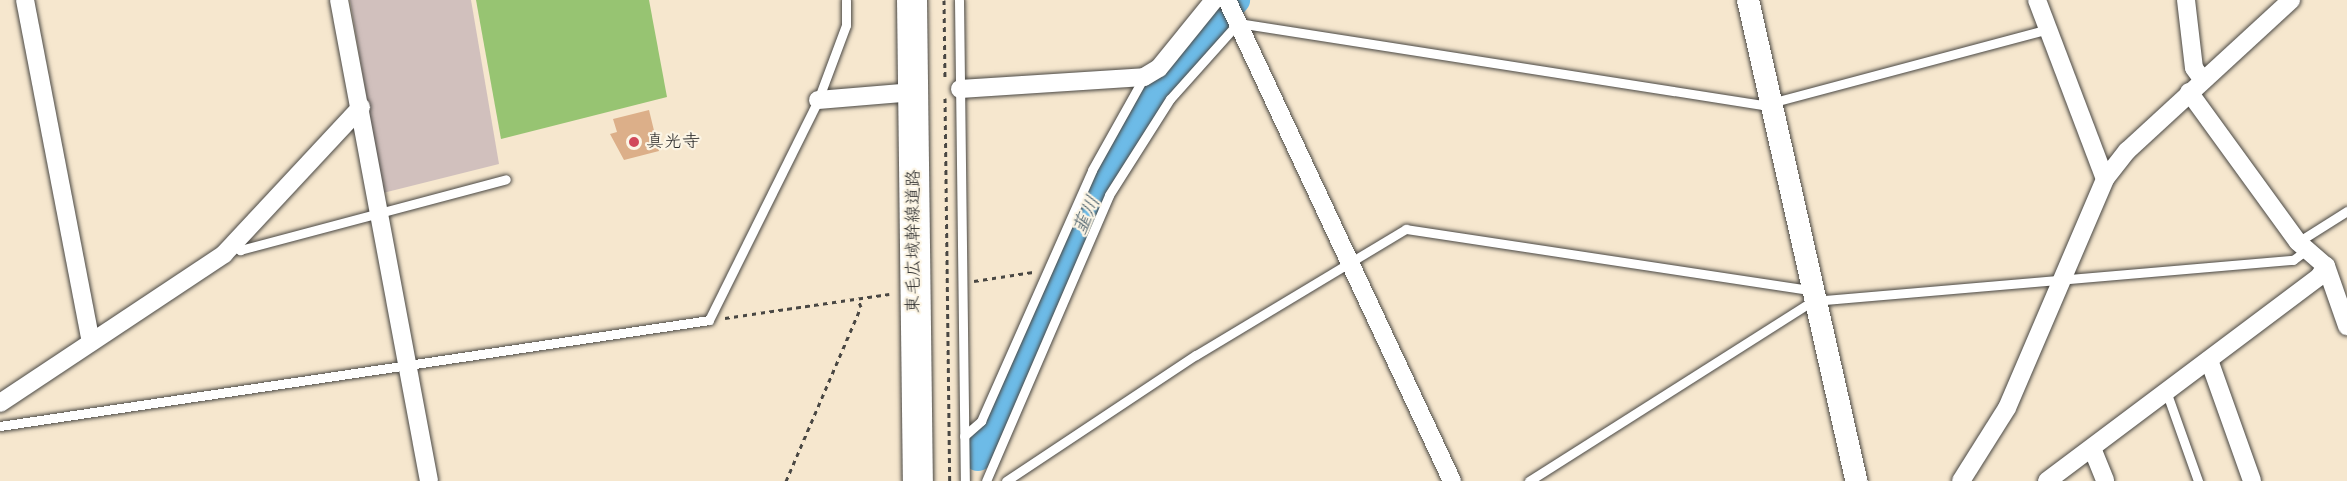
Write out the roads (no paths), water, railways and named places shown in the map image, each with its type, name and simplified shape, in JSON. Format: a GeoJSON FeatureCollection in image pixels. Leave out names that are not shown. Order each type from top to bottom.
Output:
{"type":"FeatureCollection","features":[{"type":"Feature","properties":{"kind":"highway","name":"東毛広域幹線道路"},"geometry":{"type":"LineString","coordinates":[[912,0],[918,481]]}},
{"type":"Feature","properties":{"kind":"highway","name":"東毛広域幹線道路"},"geometry":{"type":"LineString","coordinates":[[932,0],[937,481]]}},
{"type":"Feature","properties":{"kind":"street"},"geometry":{"type":"LineString","coordinates":[[25,0],[91,342]]}},
{"type":"Feature","properties":{"kind":"street"},"geometry":{"type":"LineString","coordinates":[[339,0],[361,107],[429,481]]}},
{"type":"Feature","properties":{"kind":"street"},"geometry":{"type":"LineString","coordinates":[[960,89],[1144,77],[1159,68],[1215,0]]}},
{"type":"Feature","properties":{"kind":"street"},"geometry":{"type":"LineString","coordinates":[[1748,0],[1812,296],[1856,481]]}},
{"type":"Feature","properties":{"kind":"street"},"geometry":{"type":"LineString","coordinates":[[2037,0],[2104,179]]}},
{"type":"Feature","properties":{"kind":"street"},"geometry":{"type":"LineString","coordinates":[[2186,0],[2196,86],[2302,247],[2326,266],[2347,326]]}},
{"type":"Feature","properties":{"kind":"street"},"geometry":{"type":"LineString","coordinates":[[1961,481],[2007,408],[2104,179],[2196,86],[2291,0]]}},
{"type":"Feature","properties":{"kind":"street"},"geometry":{"type":"LineString","coordinates":[[1233,13],[1452,481]]}},
{"type":"Feature","properties":{"kind":"street"},"geometry":{"type":"LineString","coordinates":[[818,100],[914,92]]}},
{"type":"Feature","properties":{"kind":"street"},"geometry":{"type":"LineString","coordinates":[[0,404],[233,245],[361,107]]}},
{"type":"Feature","properties":{"kind":"street"},"geometry":{"type":"LineString","coordinates":[[2047,481],[2319,277],[2326,266]]}},
{"type":"Feature","properties":{"kind":"street"},"geometry":{"type":"LineString","coordinates":[[2209,360],[2252,481]]}},
{"type":"Feature","properties":{"kind":"street"},"geometry":{"type":"LineString","coordinates":[[2092,448],[2105,481]]}},
{"type":"Feature","properties":{"kind":"lane"},"geometry":{"type":"LineString","coordinates":[[0,426],[708,320],[818,100],[846,25],[846,0]]}},
{"type":"Feature","properties":{"kind":"lane"},"geometry":{"type":"LineString","coordinates":[[959,0],[965,481]]}},
{"type":"Feature","properties":{"kind":"lane"},"geometry":{"type":"LineString","coordinates":[[986,481],[1109,195],[1170,99],[1233,13],[1770,103],[2048,29]]}},
{"type":"Feature","properties":{"kind":"lane"},"geometry":{"type":"LineString","coordinates":[[964,436],[981,421],[1046,270],[1144,77]]}},
{"type":"Feature","properties":{"kind":"lane"},"geometry":{"type":"LineString","coordinates":[[233,245],[240,250],[506,179]]}},
{"type":"Feature","properties":{"kind":"lane"},"geometry":{"type":"LineString","coordinates":[[1006,481],[1349,261],[1414,229],[1812,296],[2293,260],[2302,247],[2347,211]]}},
{"type":"Feature","properties":{"kind":"lane"},"geometry":{"type":"LineString","coordinates":[[1529,481],[1812,296]]}},
{"type":"Feature","properties":{"kind":"lane"},"geometry":{"type":"LineString","coordinates":[[2166,392],[2198,481]]}},
{"type":"Feature","properties":{"kind":"waterway","name":"韮川"},"geometry":{"type":"LineString","coordinates":[[978,456],[1105,173],[1164,81],[1235,0]]}},
{"type":"Feature","properties":{"kind":"place","name":"真光寺"},"geometry":{"type":"Point","coordinates":[634,142]}}]}
